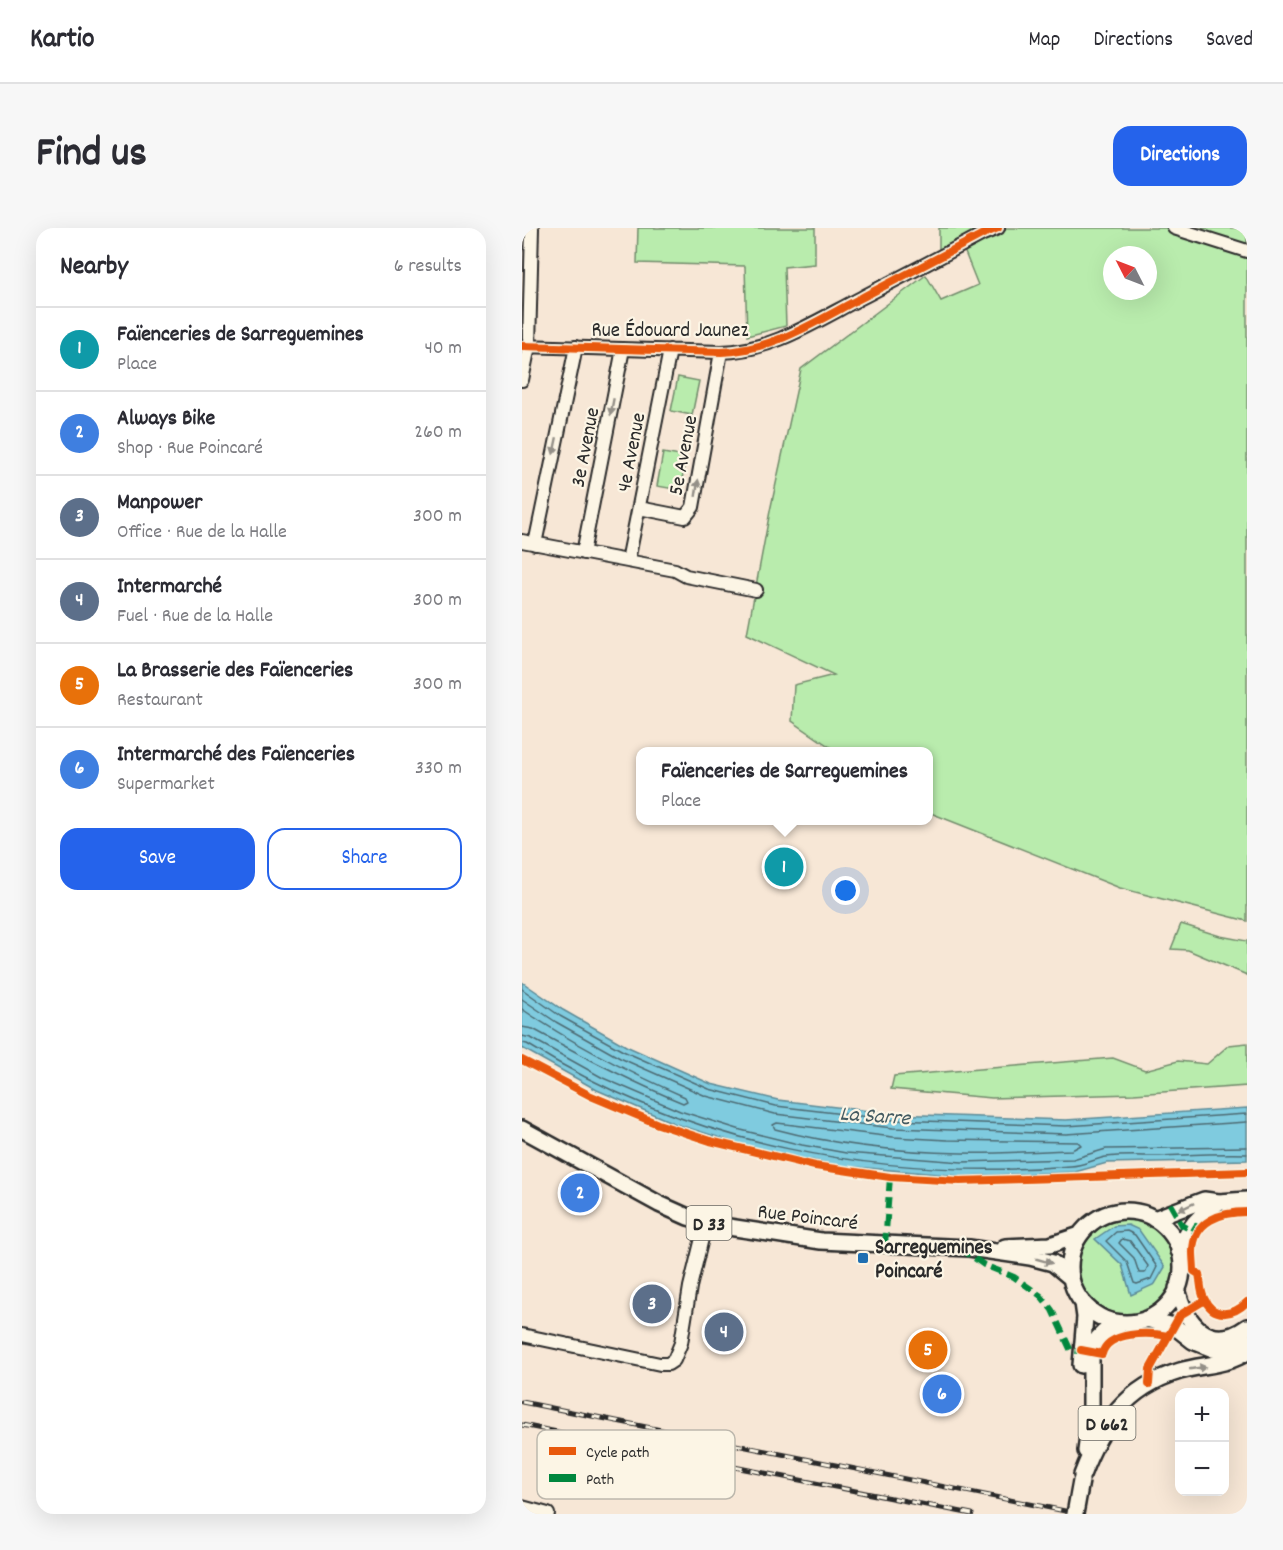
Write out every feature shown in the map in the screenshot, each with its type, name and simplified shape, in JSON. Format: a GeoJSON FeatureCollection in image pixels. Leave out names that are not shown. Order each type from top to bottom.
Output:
{"type":"FeatureCollection","features":[{"type":"Feature","properties":{"kind":"main road","name":"Rue Poincaré"},"geometry":{"type":"LineString","coordinates":[[522,1129],[659,1204],[706,1222],[821,1241],[969,1248],[1050,1245],[1080,1235]]}},
{"type":"Feature","properties":{"kind":"main road"},"geometry":{"type":"LineString","coordinates":[[1154,1219],[1204,1200],[1219,1202],[1247,1200]]}},
{"type":"Feature","properties":{"kind":"main road"},"geometry":{"type":"LineString","coordinates":[[1179,1251],[1189,1228],[1198,1217],[1219,1202]]}},
{"type":"Feature","properties":{"kind":"main road"},"geometry":{"type":"LineString","coordinates":[[1132,1212],[1154,1219],[1170,1233],[1179,1251],[1181,1269],[1177,1288],[1165,1307],[1146,1319],[1123,1323],[1101,1317],[1083,1303],[1071,1278],[1071,1256],[1080,1235],[1097,1219],[1108,1214],[1132,1212]]}},
{"type":"Feature","properties":{"kind":"main road","name":"Rue Poincaré"},"geometry":{"type":"LineString","coordinates":[[969,1248],[1041,1259],[1053,1263],[1071,1278]]}},
{"type":"Feature","properties":{"kind":"main road"},"geometry":{"type":"LineString","coordinates":[[1177,1288],[1184,1312],[1201,1331],[1209,1335],[1230,1336],[1247,1327]]}},
{"type":"Feature","properties":{"kind":"main road","name":"D 662"},"geometry":{"type":"LineString","coordinates":[[1083,1303],[1085,1317],[1081,1369],[1090,1429]]}},
{"type":"Feature","properties":{"kind":"main road"},"geometry":{"type":"LineString","coordinates":[[1146,1319],[1174,1326],[1193,1341],[1214,1349],[1237,1346],[1247,1341]]}},
{"type":"Feature","properties":{"kind":"main road","name":"D 662"},"geometry":{"type":"LineString","coordinates":[[1075,1514],[1090,1429],[1090,1352],[1104,1332],[1123,1323]]}},
{"type":"Feature","properties":{"kind":"main road","name":"D 662"},"geometry":{"type":"LineString","coordinates":[[1081,1478],[1093,1446],[1102,1430],[1125,1402],[1138,1391],[1166,1376],[1228,1363],[1247,1352]]}},
{"type":"Feature","properties":{"kind":"street"},"geometry":{"type":"LineString","coordinates":[[522,381],[532,228]]}},
{"type":"Feature","properties":{"kind":"street","name":"Rue Édouard Jaunez"},"geometry":{"type":"LineString","coordinates":[[526,346],[721,352],[740,351],[761,346],[796,332],[998,228]]}},
{"type":"Feature","properties":{"kind":"street"},"geometry":{"type":"LineString","coordinates":[[1174,228],[1247,251]]}},
{"type":"Feature","properties":{"kind":"street"},"geometry":{"type":"LineString","coordinates":[[536,544],[576,347]]}},
{"type":"Feature","properties":{"kind":"street","name":"3e Avenue"},"geometry":{"type":"LineString","coordinates":[[583,552],[623,349]]}},
{"type":"Feature","properties":{"kind":"street","name":"4e Avenue"},"geometry":{"type":"LineString","coordinates":[[628,561],[670,350]]}},
{"type":"Feature","properties":{"kind":"street","name":"5e Avenue"},"geometry":{"type":"LineString","coordinates":[[639,508],[685,517],[693,507],[721,352]]}},
{"type":"Feature","properties":{"kind":"street"},"geometry":{"type":"LineString","coordinates":[[522,541],[675,570],[686,576],[756,591]]}},
{"type":"Feature","properties":{"kind":"street"},"geometry":{"type":"LineString","coordinates":[[522,1335],[668,1364],[674,1360],[681,1343],[692,1278],[706,1222]]}},
{"type":"Feature","properties":{"kind":"street"},"geometry":{"type":"LineString","coordinates":[[522,1507],[548,1514]]}},
{"type":"Feature","properties":{"kind":"green space"},"geometry":{"type":"Polygon","coordinates":[[[638,228],[815,228],[815,264],[784,267],[786,326],[747,336],[745,266],[637,263],[638,228]]]}},
{"type":"Feature","properties":{"kind":"green space"},"geometry":{"type":"Polygon","coordinates":[[[939,228],[1247,228],[1247,921],[1120,888],[933,814],[933,747],[830,747],[792,721],[794,685],[834,675],[747,634],[770,511],[801,369],[926,275],[941,301],[978,285],[964,250],[939,250],[939,228]]]}},
{"type":"Feature","properties":{"kind":"green space"},"geometry":{"type":"Polygon","coordinates":[[[678,377],[699,381],[692,415],[671,411],[678,377]]]}},
{"type":"Feature","properties":{"kind":"green space"},"geometry":{"type":"Polygon","coordinates":[[[663,453],[686,457],[680,490],[657,486],[663,453]]]}},
{"type":"Feature","properties":{"kind":"green space"},"geometry":{"type":"Polygon","coordinates":[[[1181,924],[1220,936],[1247,941],[1247,975],[1188,950],[1171,949],[1181,924]]]}},
{"type":"Feature","properties":{"kind":"green space"},"geometry":{"type":"Polygon","coordinates":[[[1247,1043],[1247,1086],[1134,1094],[992,1098],[891,1089],[894,1076],[1113,1058],[1145,1070],[1178,1061],[1207,1064],[1229,1045],[1247,1043]]]}},
{"type":"Feature","properties":{"kind":"green space"},"geometry":{"type":"Polygon","coordinates":[[[1126,1220],[1144,1223],[1160,1233],[1170,1249],[1173,1267],[1170,1285],[1160,1301],[1144,1311],[1126,1314],[1108,1311],[1092,1301],[1082,1285],[1079,1267],[1082,1249],[1092,1233],[1108,1223],[1126,1220]]]}},
{"type":"Feature","properties":{"kind":"water","name":"La Sarre"},"geometry":{"type":"Polygon","coordinates":[[[522,982],[563,1010],[626,1046],[711,1084],[778,1100],[894,1114],[1066,1120],[1247,1108],[1247,1160],[1107,1163],[1075,1172],[961,1176],[844,1166],[737,1143],[676,1124],[597,1090],[522,1048],[522,982]]]}},
{"type":"Feature","properties":{"kind":"water"},"geometry":{"type":"Polygon","coordinates":[[[1128,1225],[1139,1230],[1165,1267],[1155,1284],[1131,1295],[1122,1265],[1095,1239],[1114,1226],[1128,1225]]]}},
{"type":"Feature","properties":{"kind":"railway"},"geometry":{"type":"LineString","coordinates":[[522,1402],[662,1430]]}},
{"type":"Feature","properties":{"kind":"railway"},"geometry":{"type":"LineString","coordinates":[[522,1425],[547,1430]]}},
{"type":"Feature","properties":{"kind":"railway"},"geometry":{"type":"LineString","coordinates":[[735,1445],[1080,1514]]}},
{"type":"Feature","properties":{"kind":"railway"},"geometry":{"type":"LineString","coordinates":[[735,1467],[972,1514]]}},
{"type":"Feature","properties":{"kind":"marked path"},"geometry":{"type":"LineString","coordinates":[[885,1245],[890,1177]]}},
{"type":"Feature","properties":{"kind":"marked path"},"geometry":{"type":"LineString","coordinates":[[1170,1204],[1182,1225],[1193,1231],[1196,1226],[1201,1229]]}},
{"type":"Feature","properties":{"kind":"marked path"},"geometry":{"type":"LineString","coordinates":[[960,1248],[984,1265],[1014,1277],[1041,1296],[1052,1310],[1071,1351],[1085,1351]]}},
{"type":"Feature","properties":{"kind":"cycle path"},"geometry":{"type":"LineString","coordinates":[[522,346],[721,352],[758,346],[776,341],[810,325],[998,228]]}},
{"type":"Feature","properties":{"kind":"cycle path"},"geometry":{"type":"LineString","coordinates":[[522,1060],[591,1096],[658,1124],[710,1141],[815,1166],[890,1177],[960,1181],[1247,1172]]}},
{"type":"Feature","properties":{"kind":"cycle path"},"geometry":{"type":"LineString","coordinates":[[1247,1212],[1219,1216],[1203,1225],[1194,1241],[1193,1252],[1194,1271],[1199,1274],[1201,1289],[1208,1305],[1224,1313],[1236,1310],[1247,1302]]}},
{"type":"Feature","properties":{"kind":"cycle path"},"geometry":{"type":"LineString","coordinates":[[1149,1384],[1150,1369],[1180,1315],[1205,1300]]}},
{"type":"Feature","properties":{"kind":"cycle path"},"geometry":{"type":"LineString","coordinates":[[1081,1350],[1102,1354],[1106,1346],[1121,1337],[1140,1334],[1168,1336]]}},
{"type":"Feature","properties":{"kind":"place","name":"Faïenceries de Sarreguemines"},"geometry":{"type":"Point","coordinates":[784,867]}},
{"type":"Feature","properties":{"kind":"place","name":"Always Bike"},"geometry":{"type":"Point","coordinates":[580,1193]}},
{"type":"Feature","properties":{"kind":"place","name":"Sarreguemines Poincaré"},"geometry":{"type":"Point","coordinates":[863,1258]}},
{"type":"Feature","properties":{"kind":"place","name":"Manpower"},"geometry":{"type":"Point","coordinates":[652,1304]}},
{"type":"Feature","properties":{"kind":"place","name":"Intermarché"},"geometry":{"type":"Point","coordinates":[724,1332]}},
{"type":"Feature","properties":{"kind":"place","name":"La Brasserie des Faïenceries"},"geometry":{"type":"Point","coordinates":[928,1350]}},
{"type":"Feature","properties":{"kind":"place","name":"Intermarché des Faïenceries"},"geometry":{"type":"Point","coordinates":[942,1394]}}]}
